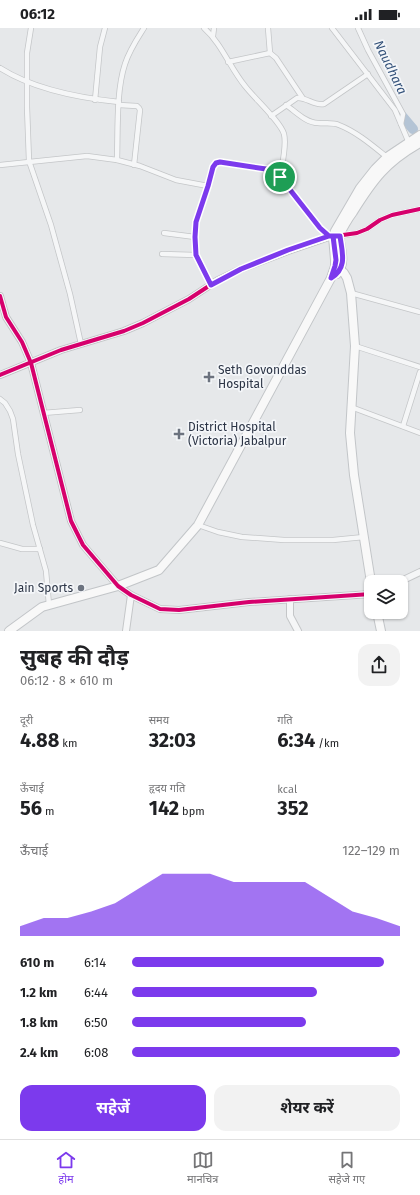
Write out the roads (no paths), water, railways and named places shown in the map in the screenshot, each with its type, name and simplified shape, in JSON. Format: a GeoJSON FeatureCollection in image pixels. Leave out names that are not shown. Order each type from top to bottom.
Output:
{"type":"FeatureCollection","features":[{"type":"Feature","properties":{"kind":"main road"},"geometry":{"type":"LineString","coordinates":[[9,631],[42,607],[118,586],[159,570],[198,525],[331,278],[336,275],[337,268],[342,263],[342,257],[334,236],[350,216],[368,187],[389,159],[420,135]]}},
{"type":"Feature","properties":{"kind":"main road"},"geometry":{"type":"LineString","coordinates":[[389,159],[419,145]]}},
{"type":"Feature","properties":{"kind":"main road"},"geometry":{"type":"LineString","coordinates":[[337,268],[347,278],[351,293],[355,346],[350,433],[354,475],[370,575]]}},
{"type":"Feature","properties":{"kind":"main road"},"geometry":{"type":"LineString","coordinates":[[378,619],[381,631]]}},
{"type":"Feature","properties":{"kind":"street"},"geometry":{"type":"LineString","coordinates":[[30,28],[27,53],[29,161],[51,225],[70,294],[81,344]]}},
{"type":"Feature","properties":{"kind":"street"},"geometry":{"type":"LineString","coordinates":[[96,100],[100,47],[105,28]]}},
{"type":"Feature","properties":{"kind":"street"},"geometry":{"type":"LineString","coordinates":[[117,160],[121,80],[125,63],[132,46],[144,28]]}},
{"type":"Feature","properties":{"kind":"street"},"geometry":{"type":"LineString","coordinates":[[204,28],[213,36],[245,87],[283,132],[285,140],[280,177]]}},
{"type":"Feature","properties":{"kind":"street"},"geometry":{"type":"LineString","coordinates":[[213,36],[214,28]]}},
{"type":"Feature","properties":{"kind":"street"},"geometry":{"type":"LineString","coordinates":[[268,28],[270,53],[276,58],[302,97],[312,103],[318,105],[324,104],[368,74]]}},
{"type":"Feature","properties":{"kind":"street"},"geometry":{"type":"LineString","coordinates":[[332,28],[395,110],[409,143]]}},
{"type":"Feature","properties":{"kind":"street"},"geometry":{"type":"LineString","coordinates":[[358,28],[368,50],[403,114],[401,124]]}},
{"type":"Feature","properties":{"kind":"street"},"geometry":{"type":"LineString","coordinates":[[228,62],[270,53]]}},
{"type":"Feature","properties":{"kind":"street"},"geometry":{"type":"LineString","coordinates":[[0,68],[27,82],[65,93],[96,100],[137,106],[140,110],[134,165]]}},
{"type":"Feature","properties":{"kind":"street"},"geometry":{"type":"LineString","coordinates":[[271,116],[297,98],[302,97]]}},
{"type":"Feature","properties":{"kind":"street"},"geometry":{"type":"LineString","coordinates":[[286,105],[309,121],[317,124],[331,122],[350,130],[389,159]]}},
{"type":"Feature","properties":{"kind":"street"},"geometry":{"type":"LineString","coordinates":[[0,165],[87,156],[117,160],[176,180],[208,186]]}},
{"type":"Feature","properties":{"kind":"street"},"geometry":{"type":"LineString","coordinates":[[211,285],[196,255],[195,237],[196,222],[213,167],[216,163],[220,162],[266,169],[280,177],[320,228],[334,236]]}},
{"type":"Feature","properties":{"kind":"street"},"geometry":{"type":"LineString","coordinates":[[0,375],[61,350],[124,331],[143,323],[241,269],[288,250],[334,236],[357,233],[392,215],[420,209]]}},
{"type":"Feature","properties":{"kind":"street"},"geometry":{"type":"LineString","coordinates":[[164,233],[195,237]]}},
{"type":"Feature","properties":{"kind":"street"},"geometry":{"type":"LineString","coordinates":[[162,254],[196,255]]}},
{"type":"Feature","properties":{"kind":"street"},"geometry":{"type":"LineString","coordinates":[[351,293],[420,312]]}},
{"type":"Feature","properties":{"kind":"street"},"geometry":{"type":"LineString","coordinates":[[0,296],[6,317],[22,342],[31,363],[71,521],[83,544],[118,586],[131,595],[160,609],[179,610],[290,599],[364,594]]}},
{"type":"Feature","properties":{"kind":"street"},"geometry":{"type":"LineString","coordinates":[[355,346],[420,367]]}},
{"type":"Feature","properties":{"kind":"street"},"geometry":{"type":"LineString","coordinates":[[403,426],[420,372]]}},
{"type":"Feature","properties":{"kind":"street"},"geometry":{"type":"LineString","coordinates":[[0,399],[5,403],[13,419],[18,454],[33,525],[46,571],[49,605]]}},
{"type":"Feature","properties":{"kind":"street"},"geometry":{"type":"LineString","coordinates":[[351,407],[420,433]]}},
{"type":"Feature","properties":{"kind":"street"},"geometry":{"type":"LineString","coordinates":[[43,413],[80,410]]}},
{"type":"Feature","properties":{"kind":"street"},"geometry":{"type":"LineString","coordinates":[[198,525],[218,532],[242,537],[284,540],[333,540],[364,537]]}},
{"type":"Feature","properties":{"kind":"street"},"geometry":{"type":"LineString","coordinates":[[0,543],[22,549],[40,549]]}},
{"type":"Feature","properties":{"kind":"street"},"geometry":{"type":"LineString","coordinates":[[408,578],[420,572]]}},
{"type":"Feature","properties":{"kind":"street"},"geometry":{"type":"LineString","coordinates":[[126,631],[131,595]]}},
{"type":"Feature","properties":{"kind":"street"},"geometry":{"type":"LineString","coordinates":[[290,599],[290,616],[298,631]]}},
{"type":"Feature","properties":{"kind":"waterway"},"geometry":{"type":"LineString","coordinates":[[402,116],[413,129]]}},
{"type":"Feature","properties":{"kind":"place","name":"Seth Govonddas Hospital"},"geometry":{"type":"Point","coordinates":[209,377]}},
{"type":"Feature","properties":{"kind":"place","name":"District Hospital (Victoria) Jabalpur"},"geometry":{"type":"Point","coordinates":[179,434]}},
{"type":"Feature","properties":{"kind":"place","name":"Jain Sports"},"geometry":{"type":"Point","coordinates":[81,588]}},
{"type":"Feature","properties":{"kind":"water label","name":"Naudhara"},"geometry":{"type":"Point","coordinates":[391,67]}}]}
